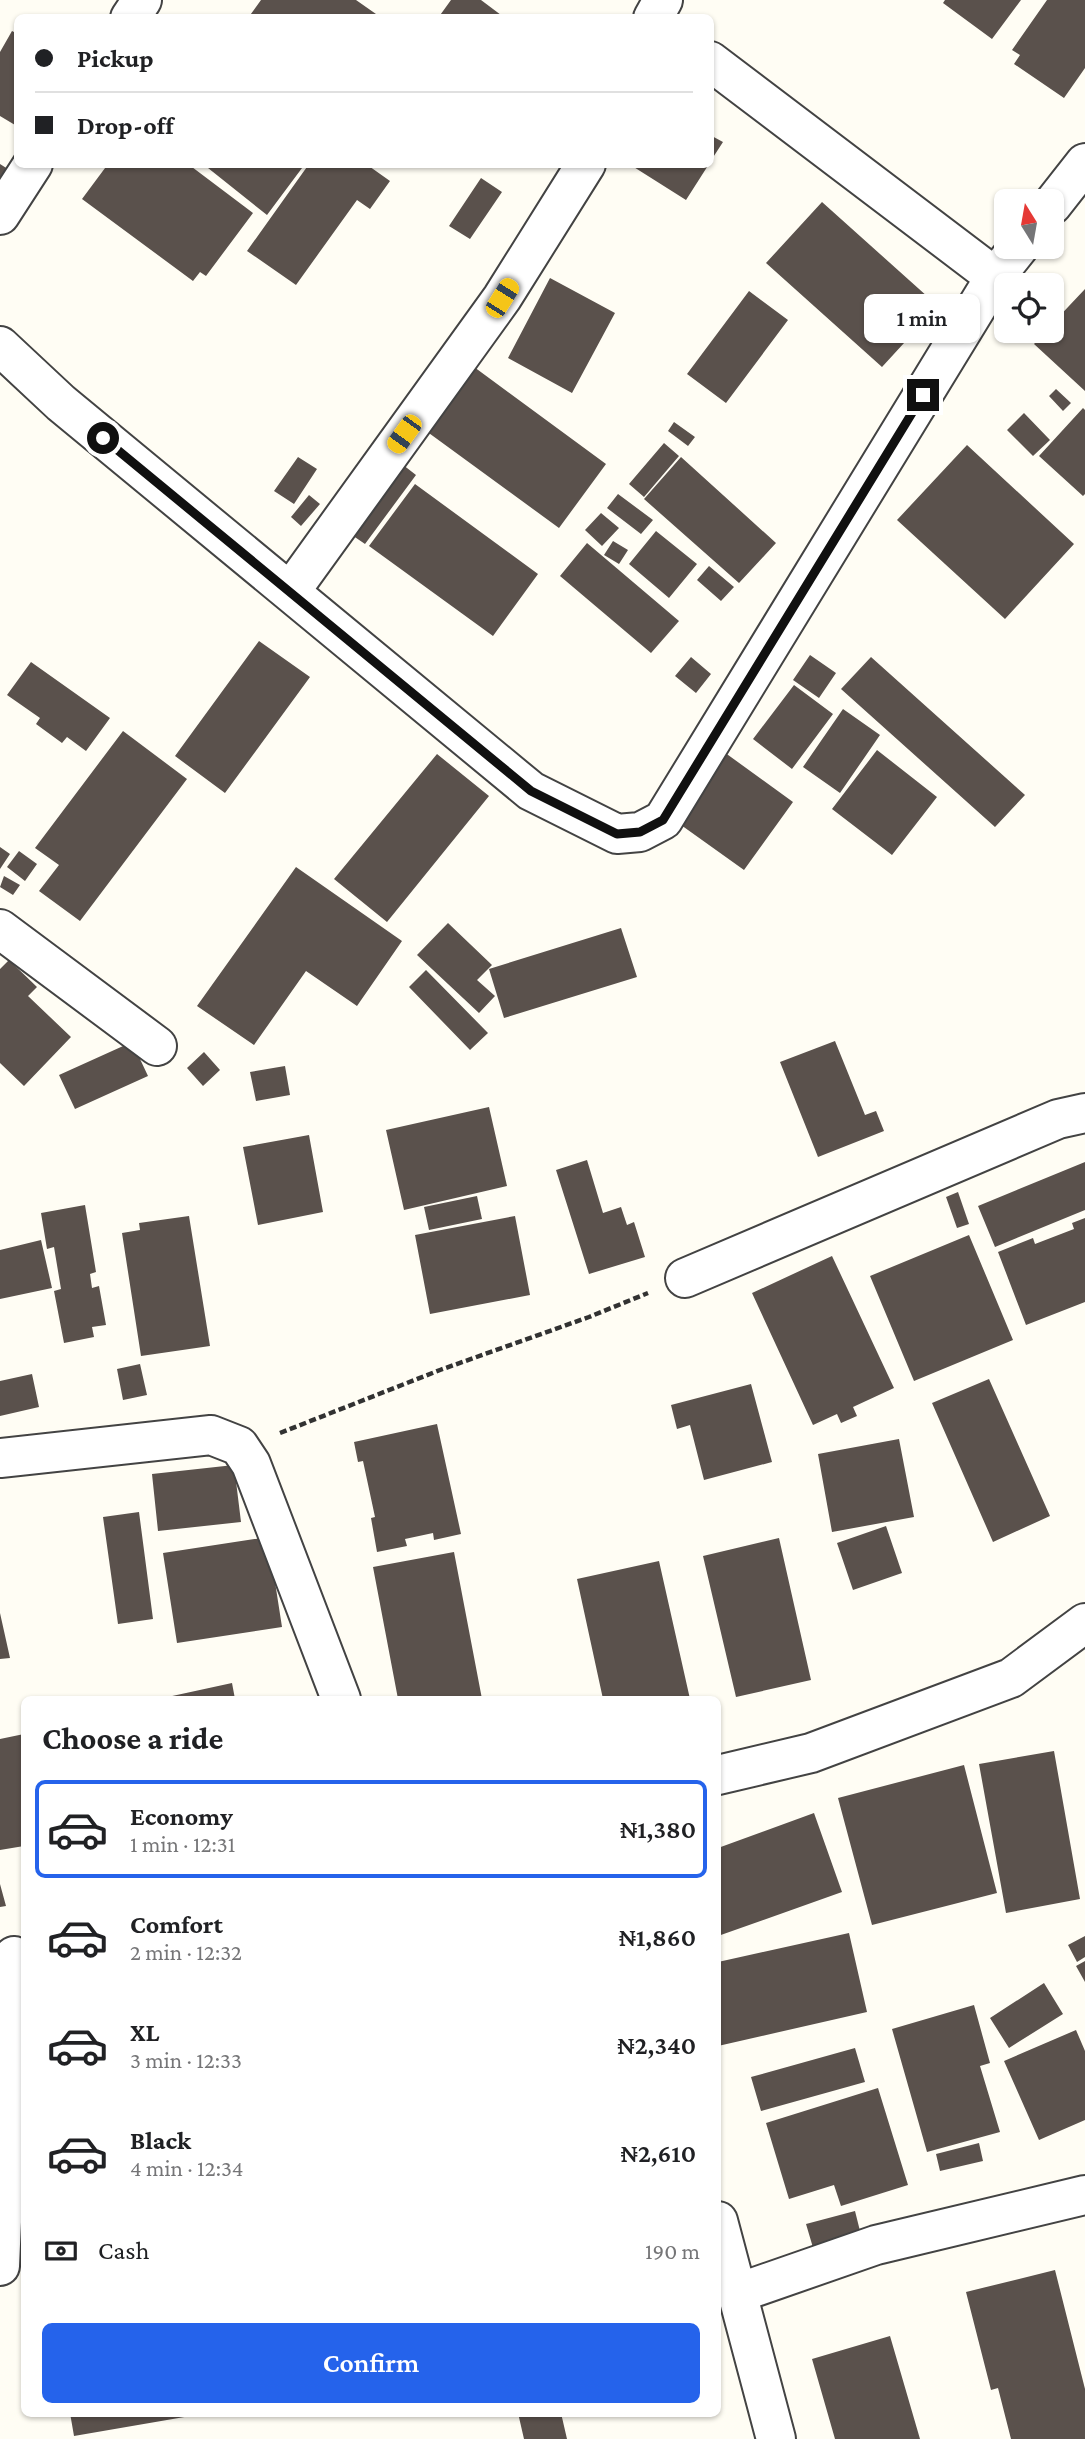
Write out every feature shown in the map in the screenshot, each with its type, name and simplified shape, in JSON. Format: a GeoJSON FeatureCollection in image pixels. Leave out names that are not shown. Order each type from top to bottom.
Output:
{"type":"FeatureCollection","features":[{"type":"Feature","properties":{"kind":"street"},"geometry":{"type":"LineString","coordinates":[[714,64],[994,276]]}},
{"type":"Feature","properties":{"kind":"street"},"geometry":{"type":"LineString","coordinates":[[1064,190],[1085,163]]}},
{"type":"Feature","properties":{"kind":"street"},"geometry":{"type":"LineString","coordinates":[[0,215],[30,168]]}},
{"type":"Feature","properties":{"kind":"street"},"geometry":{"type":"LineString","coordinates":[[290,592],[502,298],[583,168]]}},
{"type":"Feature","properties":{"kind":"street"},"geometry":{"type":"LineString","coordinates":[[998,273],[1009,259]]}},
{"type":"Feature","properties":{"kind":"street"},"geometry":{"type":"LineString","coordinates":[[0,346],[61,403],[531,791],[617,834],[640,832],[663,820],[994,279]]}},
{"type":"Feature","properties":{"kind":"street"},"geometry":{"type":"LineString","coordinates":[[0,929],[157,1046]]}},
{"type":"Feature","properties":{"kind":"street"},"geometry":{"type":"LineString","coordinates":[[685,1278],[1058,1119],[1085,1113]]}},
{"type":"Feature","properties":{"kind":"street"},"geometry":{"type":"LineString","coordinates":[[0,1458],[212,1435],[239,1446],[251,1464],[340,1696]]}},
{"type":"Feature","properties":{"kind":"street"},"geometry":{"type":"LineString","coordinates":[[721,1774],[811,1753],[1011,1678],[1085,1623]]}},
{"type":"Feature","properties":{"kind":"street"},"geometry":{"type":"LineString","coordinates":[[0,2266],[13,1956]]}},
{"type":"Feature","properties":{"kind":"street"},"geometry":{"type":"LineString","coordinates":[[738,2293],[876,2245],[1085,2196]]}},
{"type":"Feature","properties":{"kind":"street"},"geometry":{"type":"LineString","coordinates":[[721,2232],[776,2439]]}},
{"type":"Feature","properties":{"kind":"path"},"geometry":{"type":"LineString","coordinates":[[239,1446],[298,1428],[440,1370],[589,1317],[685,1278]]}},
{"type":"Feature","properties":{"kind":"building"},"geometry":{"type":"Polygon","coordinates":[[[261,0],[356,0],[376,14],[251,14],[261,0]]]}},
{"type":"Feature","properties":{"kind":"building"},"geometry":{"type":"Polygon","coordinates":[[[451,0],[481,0],[500,14],[441,14],[451,0]]]}},
{"type":"Feature","properties":{"kind":"building"},"geometry":{"type":"Polygon","coordinates":[[[945,0],[1021,0],[992,39],[943,3],[945,0]]]}},
{"type":"Feature","properties":{"kind":"building"},"geometry":{"type":"Polygon","coordinates":[[[1047,0],[1085,0],[1085,68],[1064,98],[1014,64],[1020,55],[1012,50],[1047,0]]]}},
{"type":"Feature","properties":{"kind":"building"},"geometry":{"type":"Polygon","coordinates":[[[12,31],[14,32],[14,124],[0,116],[0,52],[12,31]]]}},
{"type":"Feature","properties":{"kind":"building"},"geometry":{"type":"Polygon","coordinates":[[[714,137],[723,142],[714,156],[714,137]]]}},
{"type":"Feature","properties":{"kind":"building"},"geometry":{"type":"Polygon","coordinates":[[[0,164],[11,171],[0,187],[0,164]]]}},
{"type":"Feature","properties":{"kind":"building"},"geometry":{"type":"Polygon","coordinates":[[[105,168],[193,168],[253,213],[206,276],[200,272],[193,281],[82,199],[105,168]]]}},
{"type":"Feature","properties":{"kind":"building"},"geometry":{"type":"Polygon","coordinates":[[[208,168],[302,168],[267,215],[208,168]]]}},
{"type":"Feature","properties":{"kind":"building"},"geometry":{"type":"Polygon","coordinates":[[[306,168],[372,168],[390,181],[370,209],[357,200],[296,285],[247,251],[306,168]]]}},
{"type":"Feature","properties":{"kind":"building"},"geometry":{"type":"Polygon","coordinates":[[[635,168],[706,168],[686,200],[635,168]]]}},
{"type":"Feature","properties":{"kind":"building"},"geometry":{"type":"Polygon","coordinates":[[[481,178],[502,192],[470,239],[449,226],[481,178]]]}},
{"type":"Feature","properties":{"kind":"building"},"geometry":{"type":"Polygon","coordinates":[[[822,202],[938,306],[882,367],[766,263],[822,202]]]}},
{"type":"Feature","properties":{"kind":"building"},"geometry":{"type":"Polygon","coordinates":[[[550,278],[615,313],[572,393],[508,358],[550,278]]]}},
{"type":"Feature","properties":{"kind":"building"},"geometry":{"type":"Polygon","coordinates":[[[1085,289],[1085,391],[1034,344],[1064,343],[1064,311],[1085,289]]]}},
{"type":"Feature","properties":{"kind":"building"},"geometry":{"type":"Polygon","coordinates":[[[749,291],[788,320],[726,403],[687,374],[749,291]]]}},
{"type":"Feature","properties":{"kind":"building"},"geometry":{"type":"Polygon","coordinates":[[[470,364],[606,464],[559,528],[422,428],[470,364]]]}},
{"type":"Feature","properties":{"kind":"building"},"geometry":{"type":"Polygon","coordinates":[[[1056,389],[1071,403],[1063,411],[1049,396],[1056,389]]]}},
{"type":"Feature","properties":{"kind":"building"},"geometry":{"type":"Polygon","coordinates":[[[1083,408],[1085,494],[1083,496],[1039,456],[1083,408]]]}},
{"type":"Feature","properties":{"kind":"building"},"geometry":{"type":"Polygon","coordinates":[[[1024,413],[1050,440],[1033,456],[1007,430],[1024,413]]]}},
{"type":"Feature","properties":{"kind":"building"},"geometry":{"type":"Polygon","coordinates":[[[674,422],[695,437],[688,446],[668,431],[674,422]]]}},
{"type":"Feature","properties":{"kind":"building"},"geometry":{"type":"Polygon","coordinates":[[[664,443],[679,456],[644,497],[629,484],[664,443]]]}},
{"type":"Feature","properties":{"kind":"building"},"geometry":{"type":"Polygon","coordinates":[[[967,445],[1074,544],[1005,619],[897,520],[967,445]]]}},
{"type":"Feature","properties":{"kind":"building"},"geometry":{"type":"Polygon","coordinates":[[[298,457],[317,469],[294,504],[274,491],[298,457]]]}},
{"type":"Feature","properties":{"kind":"building"},"geometry":{"type":"Polygon","coordinates":[[[681,457],[776,543],[739,583],[644,499],[681,457]]]}},
{"type":"Feature","properties":{"kind":"building"},"geometry":{"type":"Polygon","coordinates":[[[398,461],[416,475],[365,544],[346,531],[398,461]]]}},
{"type":"Feature","properties":{"kind":"building"},"geometry":{"type":"Polygon","coordinates":[[[415,484],[538,574],[493,636],[369,546],[415,484]]]}},
{"type":"Feature","properties":{"kind":"building"},"geometry":{"type":"Polygon","coordinates":[[[618,494],[653,520],[641,534],[607,508],[618,494]]]}},
{"type":"Feature","properties":{"kind":"building"},"geometry":{"type":"Polygon","coordinates":[[[309,495],[320,504],[301,526],[291,517],[309,495]]]}},
{"type":"Feature","properties":{"kind":"building"},"geometry":{"type":"Polygon","coordinates":[[[601,513],[619,528],[602,546],[585,530],[601,513]]]}},
{"type":"Feature","properties":{"kind":"building"},"geometry":{"type":"Polygon","coordinates":[[[656,531],[697,564],[669,598],[629,564],[656,531]]]}},
{"type":"Feature","properties":{"kind":"building"},"geometry":{"type":"Polygon","coordinates":[[[613,541],[628,550],[619,564],[604,555],[613,541]]]}},
{"type":"Feature","properties":{"kind":"building"},"geometry":{"type":"Polygon","coordinates":[[[587,543],[679,621],[651,653],[560,576],[587,543]]]}},
{"type":"Feature","properties":{"kind":"building"},"geometry":{"type":"Polygon","coordinates":[[[709,566],[734,587],[721,601],[697,580],[709,566]]]}},
{"type":"Feature","properties":{"kind":"building"},"geometry":{"type":"Polygon","coordinates":[[[259,641],[310,677],[225,793],[175,756],[259,641]]]}},
{"type":"Feature","properties":{"kind":"building"},"geometry":{"type":"Polygon","coordinates":[[[810,655],[836,673],[819,698],[793,680],[810,655]]]}},
{"type":"Feature","properties":{"kind":"building"},"geometry":{"type":"Polygon","coordinates":[[[691,657],[711,674],[696,693],[675,676],[691,657]]]}},
{"type":"Feature","properties":{"kind":"building"},"geometry":{"type":"Polygon","coordinates":[[[871,657],[1025,795],[995,827],[841,689],[871,657]]]}},
{"type":"Feature","properties":{"kind":"building"},"geometry":{"type":"Polygon","coordinates":[[[31,662],[110,718],[86,751],[67,737],[62,743],[36,724],[40,718],[7,695],[31,662]]]}},
{"type":"Feature","properties":{"kind":"building"},"geometry":{"type":"Polygon","coordinates":[[[794,685],[833,714],[792,769],[753,739],[794,685]]]}},
{"type":"Feature","properties":{"kind":"building"},"geometry":{"type":"Polygon","coordinates":[[[843,709],[880,735],[840,793],[803,767],[843,709]]]}},
{"type":"Feature","properties":{"kind":"building"},"geometry":{"type":"Polygon","coordinates":[[[123,731],[187,779],[80,921],[39,891],[59,865],[35,848],[123,731]]]}},
{"type":"Feature","properties":{"kind":"building"},"geometry":{"type":"Polygon","coordinates":[[[877,750],[937,797],[892,855],[832,809],[877,750]]]}},
{"type":"Feature","properties":{"kind":"building"},"geometry":{"type":"Polygon","coordinates":[[[724,752],[793,802],[744,870],[674,820],[724,752]]]}},
{"type":"Feature","properties":{"kind":"building"},"geometry":{"type":"Polygon","coordinates":[[[437,754],[489,796],[387,922],[334,879],[437,754]]]}},
{"type":"Feature","properties":{"kind":"building"},"geometry":{"type":"Polygon","coordinates":[[[0,847],[10,854],[0,869],[0,847]]]}},
{"type":"Feature","properties":{"kind":"building"},"geometry":{"type":"Polygon","coordinates":[[[19,851],[37,864],[25,881],[7,867],[19,851]]]}},
{"type":"Feature","properties":{"kind":"building"},"geometry":{"type":"Polygon","coordinates":[[[296,867],[402,941],[357,1006],[306,971],[254,1045],[197,1006],[296,867]]]}},
{"type":"Feature","properties":{"kind":"building"},"geometry":{"type":"Polygon","coordinates":[[[4,876],[20,885],[13,895],[0,887],[4,876]]]}},
{"type":"Feature","properties":{"kind":"building"},"geometry":{"type":"Polygon","coordinates":[[[448,923],[492,965],[477,980],[495,996],[479,1013],[417,955],[448,923]]]}},
{"type":"Feature","properties":{"kind":"building"},"geometry":{"type":"Polygon","coordinates":[[[621,928],[637,977],[504,1018],[489,969],[621,928]]]}},
{"type":"Feature","properties":{"kind":"building"},"geometry":{"type":"Polygon","coordinates":[[[9,960],[37,987],[28,996],[71,1037],[24,1086],[0,1063],[0,969],[9,960]]]}},
{"type":"Feature","properties":{"kind":"building"},"geometry":{"type":"Polygon","coordinates":[[[426,970],[488,1033],[470,1050],[409,987],[426,970]]]}},
{"type":"Feature","properties":{"kind":"building"},"geometry":{"type":"Polygon","coordinates":[[[835,1041],[865,1115],[876,1111],[884,1131],[818,1157],[780,1062],[835,1041]]]}},
{"type":"Feature","properties":{"kind":"building"},"geometry":{"type":"Polygon","coordinates":[[[132,1042],[148,1076],[75,1109],[59,1075],[132,1042]]]}},
{"type":"Feature","properties":{"kind":"building"},"geometry":{"type":"Polygon","coordinates":[[[204,1052],[220,1070],[203,1086],[187,1068],[204,1052]]]}},
{"type":"Feature","properties":{"kind":"building"},"geometry":{"type":"Polygon","coordinates":[[[285,1066],[290,1095],[256,1101],[250,1072],[285,1066]]]}},
{"type":"Feature","properties":{"kind":"building"},"geometry":{"type":"Polygon","coordinates":[[[489,1107],[507,1186],[404,1210],[386,1130],[489,1107]]]}},
{"type":"Feature","properties":{"kind":"building"},"geometry":{"type":"Polygon","coordinates":[[[309,1135],[323,1212],[258,1225],[243,1147],[309,1135]]]}},
{"type":"Feature","properties":{"kind":"building"},"geometry":{"type":"Polygon","coordinates":[[[587,1160],[603,1213],[621,1207],[627,1225],[634,1222],[645,1257],[589,1274],[556,1170],[587,1160]]]}},
{"type":"Feature","properties":{"kind":"building"},"geometry":{"type":"Polygon","coordinates":[[[1085,1162],[1085,1210],[995,1247],[978,1206],[1085,1162]]]}},
{"type":"Feature","properties":{"kind":"building"},"geometry":{"type":"Polygon","coordinates":[[[958,1192],[969,1224],[957,1228],[946,1197],[958,1192]]]}},
{"type":"Feature","properties":{"kind":"building"},"geometry":{"type":"Polygon","coordinates":[[[477,1196],[482,1219],[429,1230],[424,1207],[477,1196]]]}},
{"type":"Feature","properties":{"kind":"building"},"geometry":{"type":"Polygon","coordinates":[[[85,1205],[96,1272],[90,1274],[92,1288],[99,1286],[106,1325],[92,1327],[94,1337],[64,1343],[54,1291],[61,1289],[54,1247],[47,1249],[41,1213],[85,1205]]]}},
{"type":"Feature","properties":{"kind":"building"},"geometry":{"type":"Polygon","coordinates":[[[189,1216],[210,1346],[141,1356],[122,1233],[140,1230],[139,1223],[189,1216]]]}},
{"type":"Feature","properties":{"kind":"building"},"geometry":{"type":"Polygon","coordinates":[[[515,1216],[530,1295],[430,1314],[415,1235],[515,1216]]]}},
{"type":"Feature","properties":{"kind":"building"},"geometry":{"type":"Polygon","coordinates":[[[1085,1218],[1085,1302],[1026,1325],[998,1252],[1033,1238],[1035,1244],[1074,1229],[1072,1223],[1085,1218]]]}},
{"type":"Feature","properties":{"kind":"building"},"geometry":{"type":"Polygon","coordinates":[[[969,1235],[1013,1340],[914,1381],[870,1276],[969,1235]]]}},
{"type":"Feature","properties":{"kind":"building"},"geometry":{"type":"Polygon","coordinates":[[[41,1240],[52,1288],[0,1299],[0,1250],[41,1240]]]}},
{"type":"Feature","properties":{"kind":"building"},"geometry":{"type":"Polygon","coordinates":[[[832,1256],[894,1388],[853,1407],[857,1416],[841,1423],[837,1414],[813,1425],[752,1293],[832,1256]]]}},
{"type":"Feature","properties":{"kind":"building"},"geometry":{"type":"Polygon","coordinates":[[[140,1364],[147,1395],[123,1400],[117,1369],[140,1364]]]}},
{"type":"Feature","properties":{"kind":"building"},"geometry":{"type":"Polygon","coordinates":[[[32,1374],[39,1407],[0,1416],[0,1381],[32,1374]]]}},
{"type":"Feature","properties":{"kind":"building"},"geometry":{"type":"Polygon","coordinates":[[[989,1379],[1050,1516],[993,1542],[932,1403],[989,1379]]]}},
{"type":"Feature","properties":{"kind":"building"},"geometry":{"type":"Polygon","coordinates":[[[751,1384],[772,1462],[704,1480],[690,1425],[677,1429],[671,1405],[751,1384]]]}},
{"type":"Feature","properties":{"kind":"building"},"geometry":{"type":"Polygon","coordinates":[[[437,1424],[461,1534],[434,1540],[433,1533],[405,1539],[407,1546],[377,1552],[371,1518],[375,1517],[363,1461],[358,1462],[354,1442],[437,1424]]]}},
{"type":"Feature","properties":{"kind":"building"},"geometry":{"type":"Polygon","coordinates":[[[899,1439],[914,1517],[832,1532],[818,1454],[899,1439]]]}},
{"type":"Feature","properties":{"kind":"building"},"geometry":{"type":"Polygon","coordinates":[[[234,1465],[241,1522],[158,1531],[152,1474],[234,1465]]]}},
{"type":"Feature","properties":{"kind":"building"},"geometry":{"type":"Polygon","coordinates":[[[139,1512],[153,1619],[118,1624],[103,1517],[139,1512]]]}},
{"type":"Feature","properties":{"kind":"building"},"geometry":{"type":"Polygon","coordinates":[[[886,1526],[902,1573],[853,1590],[837,1543],[886,1526]]]}},
{"type":"Feature","properties":{"kind":"building"},"geometry":{"type":"Polygon","coordinates":[[[268,1537],[282,1627],[177,1643],[163,1553],[268,1537]]]}},
{"type":"Feature","properties":{"kind":"building"},"geometry":{"type":"Polygon","coordinates":[[[779,1538],[811,1680],[736,1697],[703,1556],[779,1538]]]}},
{"type":"Feature","properties":{"kind":"building"},"geometry":{"type":"Polygon","coordinates":[[[454,1552],[481,1696],[397,1696],[373,1567],[454,1552]]]}},
{"type":"Feature","properties":{"kind":"building"},"geometry":{"type":"Polygon","coordinates":[[[659,1561],[689,1696],[602,1696],[577,1579],[659,1561]]]}},
{"type":"Feature","properties":{"kind":"building"},"geometry":{"type":"Polygon","coordinates":[[[0,1613],[10,1658],[0,1659],[0,1613]]]}},
{"type":"Feature","properties":{"kind":"building"},"geometry":{"type":"Polygon","coordinates":[[[232,1683],[234,1696],[172,1696],[232,1683]]]}},
{"type":"Feature","properties":{"kind":"building"},"geometry":{"type":"Polygon","coordinates":[[[21,1735],[21,1846],[0,1850],[0,1739],[21,1735]]]}},
{"type":"Feature","properties":{"kind":"building"},"geometry":{"type":"Polygon","coordinates":[[[1054,1751],[1080,1899],[1006,1913],[979,1764],[1054,1751]]]}},
{"type":"Feature","properties":{"kind":"building"},"geometry":{"type":"Polygon","coordinates":[[[964,1765],[997,1893],[872,1925],[838,1798],[964,1765]]]}},
{"type":"Feature","properties":{"kind":"building"},"geometry":{"type":"Polygon","coordinates":[[[814,1813],[842,1892],[721,1935],[721,1847],[814,1813]]]}},
{"type":"Feature","properties":{"kind":"building"},"geometry":{"type":"Polygon","coordinates":[[[0,1884],[6,1906],[0,1907],[0,1884]]]}},
{"type":"Feature","properties":{"kind":"building"},"geometry":{"type":"Polygon","coordinates":[[[849,1933],[867,2012],[721,2045],[721,1961],[849,1933]]]}},
{"type":"Feature","properties":{"kind":"building"},"geometry":{"type":"Polygon","coordinates":[[[1085,1936],[1085,1957],[1077,1962],[1068,1945],[1085,1936]]]}},
{"type":"Feature","properties":{"kind":"building"},"geometry":{"type":"Polygon","coordinates":[[[1085,1961],[1085,1982],[1076,1966],[1085,1961]]]}},
{"type":"Feature","properties":{"kind":"building"},"geometry":{"type":"Polygon","coordinates":[[[1044,1983],[1063,2014],[1009,2048],[990,2018],[1044,1983]]]}},
{"type":"Feature","properties":{"kind":"building"},"geometry":{"type":"Polygon","coordinates":[[[974,2005],[990,2063],[980,2066],[1000,2132],[927,2152],[892,2029],[974,2005]]]}},
{"type":"Feature","properties":{"kind":"building"},"geometry":{"type":"Polygon","coordinates":[[[1076,2030],[1085,2051],[1085,2120],[1039,2140],[1004,2061],[1076,2030]]]}},
{"type":"Feature","properties":{"kind":"building"},"geometry":{"type":"Polygon","coordinates":[[[855,2048],[865,2082],[761,2111],[751,2077],[855,2048]]]}},
{"type":"Feature","properties":{"kind":"building"},"geometry":{"type":"Polygon","coordinates":[[[878,2088],[908,2185],[841,2206],[834,2185],[789,2199],[766,2123],[878,2088]]]}},
{"type":"Feature","properties":{"kind":"building"},"geometry":{"type":"Polygon","coordinates":[[[979,2143],[983,2161],[940,2171],[936,2154],[979,2143]]]}},
{"type":"Feature","properties":{"kind":"building"},"geometry":{"type":"Polygon","coordinates":[[[855,2211],[862,2239],[814,2251],[806,2224],[855,2211]]]}},
{"type":"Feature","properties":{"kind":"building"},"geometry":{"type":"Polygon","coordinates":[[[1055,2270],[1085,2389],[1085,2439],[1011,2439],[998,2388],[991,2390],[966,2292],[1055,2270]]]}},
{"type":"Feature","properties":{"kind":"building"},"geometry":{"type":"Polygon","coordinates":[[[890,2336],[920,2439],[835,2439],[812,2359],[890,2336]]]}},
{"type":"Feature","properties":{"kind":"building"},"geometry":{"type":"Polygon","coordinates":[[[71,2417],[184,2417],[74,2436],[71,2417]]]}},
{"type":"Feature","properties":{"kind":"building"},"geometry":{"type":"Polygon","coordinates":[[[519,2417],[562,2417],[567,2439],[524,2439],[519,2417]]]}},
{"type":"Feature","properties":{"kind":"route"},"geometry":{"type":"LineString","coordinates":[[103,438],[531,791],[617,834],[640,832],[663,820],[923,395]]}}]}
